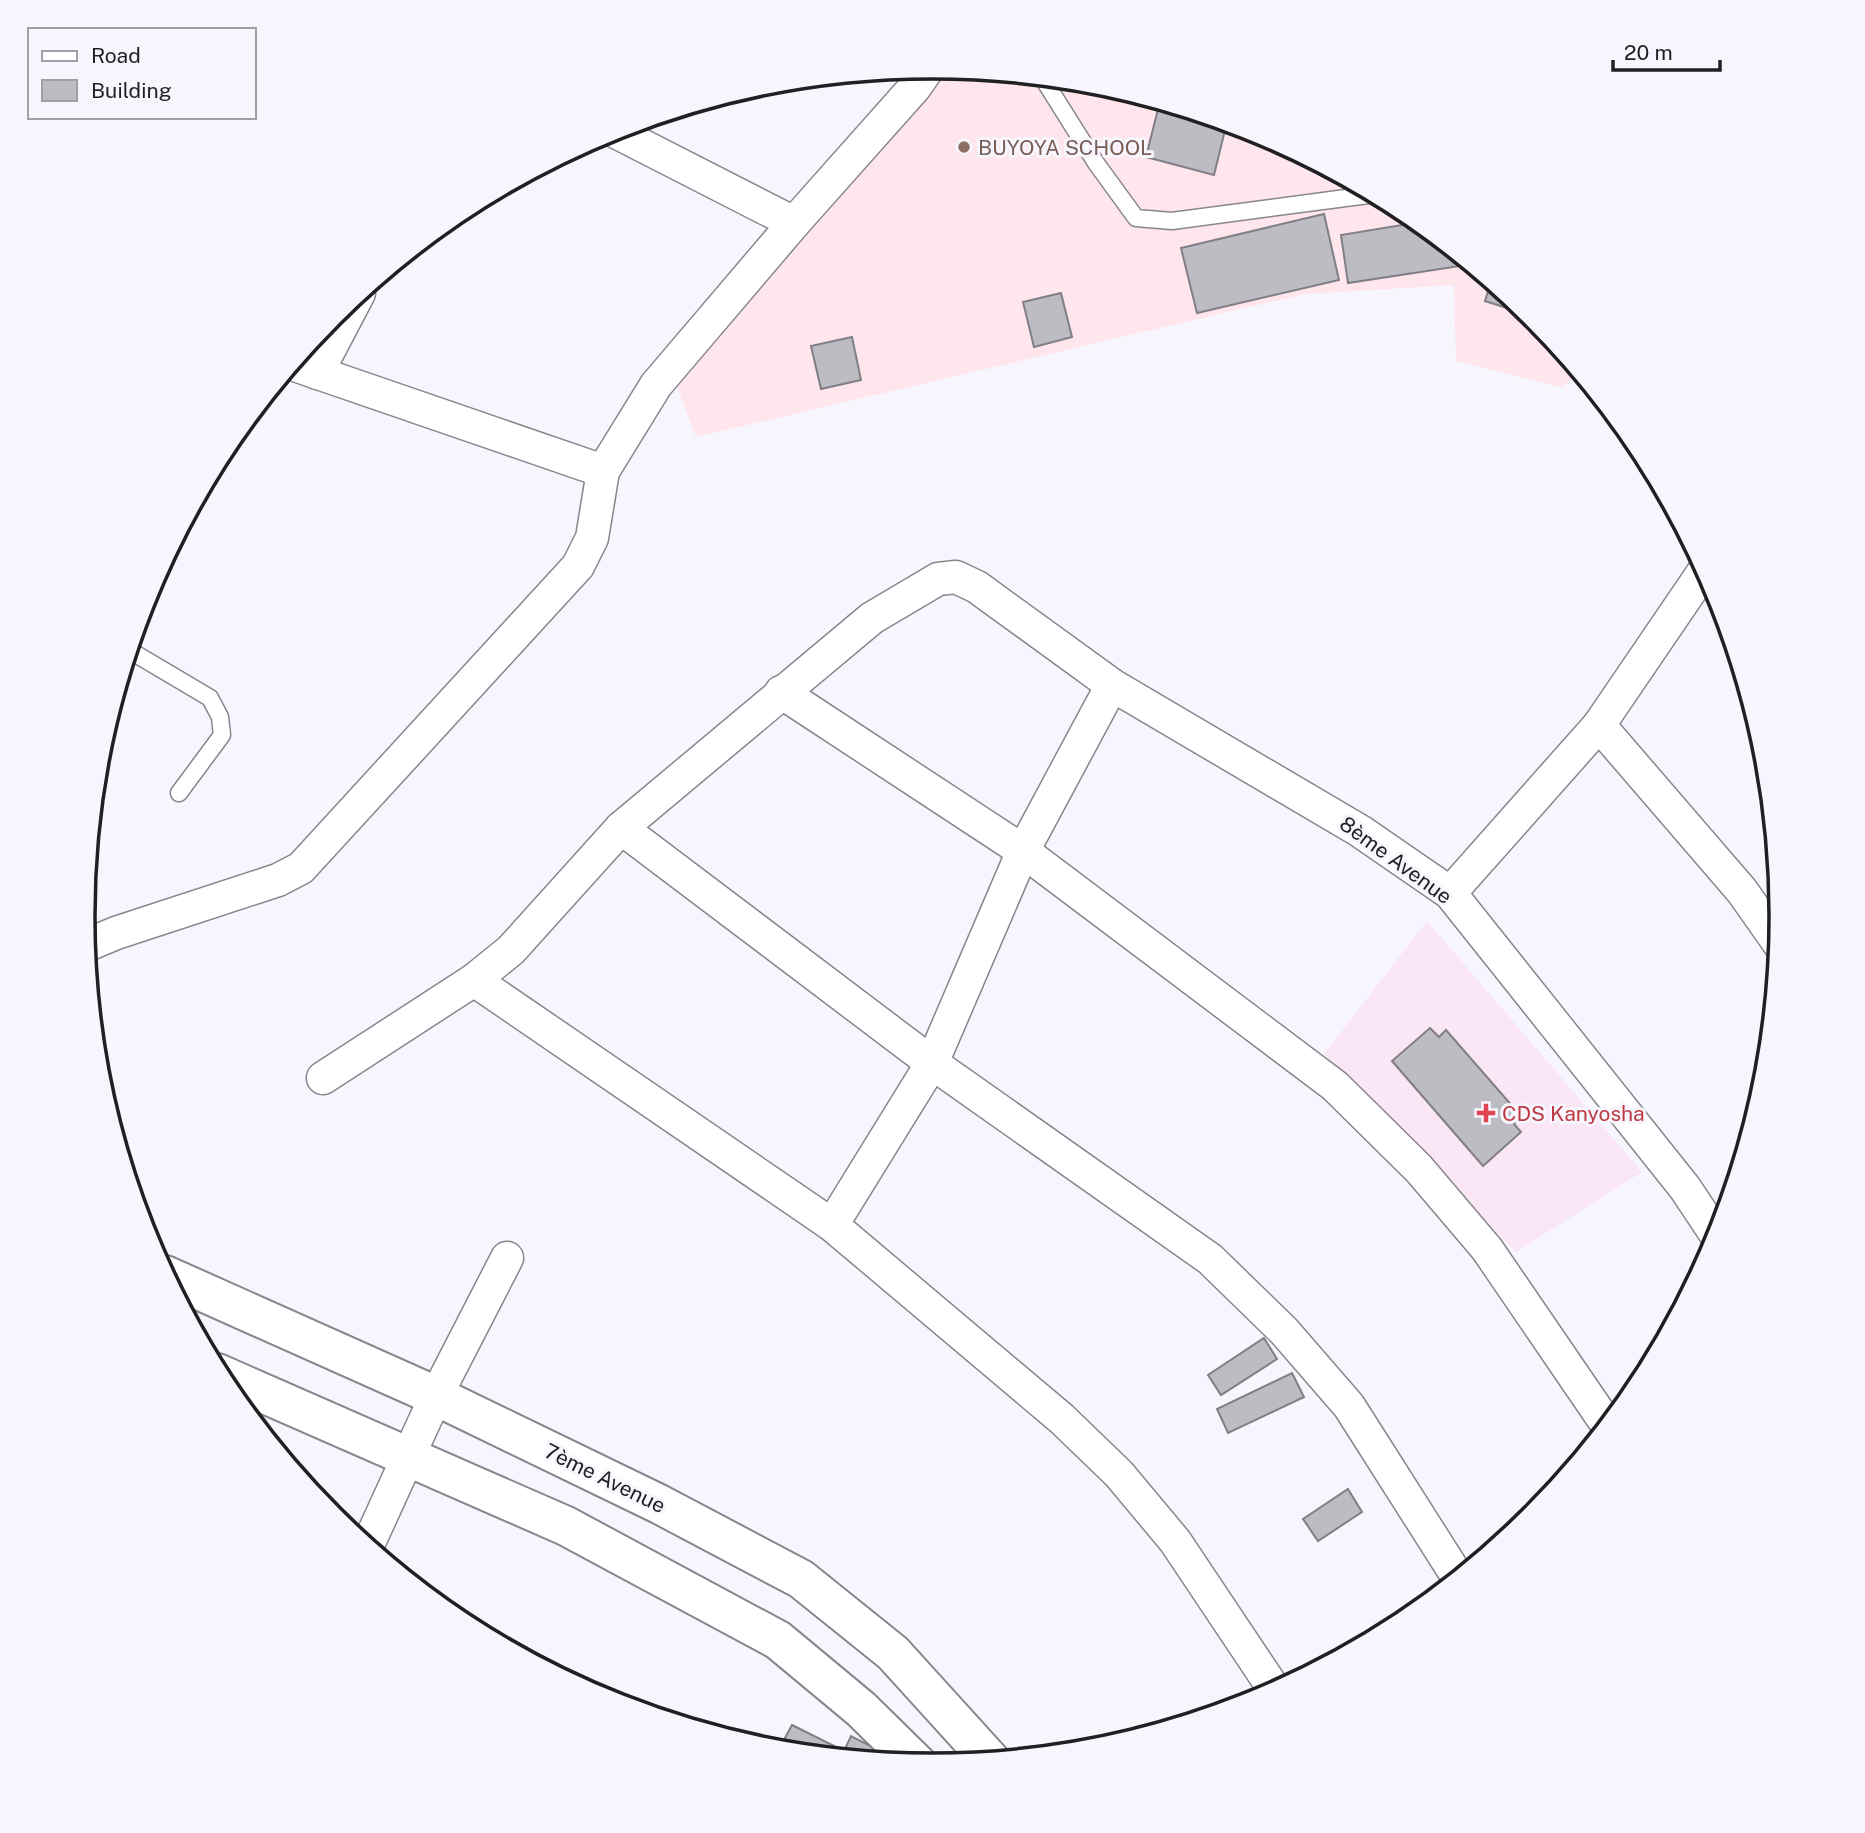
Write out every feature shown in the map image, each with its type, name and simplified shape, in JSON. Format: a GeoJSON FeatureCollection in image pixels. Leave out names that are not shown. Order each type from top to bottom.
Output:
{"type":"FeatureCollection","features":[{"type":"Feature","properties":{"kind":"street"},"geometry":{"type":"LineString","coordinates":[[96,941],[278,880],[301,867],[578,566],[592,538],[603,471],[656,385],[920,79]]}},
{"type":"Feature","properties":{"kind":"street"},"geometry":{"type":"LineString","coordinates":[[626,137],[794,223]]}},
{"type":"Feature","properties":{"kind":"street"},"geometry":{"type":"LineString","coordinates":[[322,343],[304,368],[603,471]]}},
{"type":"Feature","properties":{"kind":"street","name":"8ème Avenue"},"geometry":{"type":"LineString","coordinates":[[781,692],[872,618],[937,579],[956,577],[977,587],[1112,685],[1360,831],[1450,893],[1685,1188],[1710,1226]]}},
{"type":"Feature","properties":{"kind":"street"},"geometry":{"type":"LineString","coordinates":[[1450,893],[1599,725],[1699,579]]}},
{"type":"Feature","properties":{"kind":"street"},"geometry":{"type":"LineString","coordinates":[[832,1225],[932,1063],[1023,850],[1112,685]]}},
{"type":"Feature","properties":{"kind":"street"},"geometry":{"type":"LineString","coordinates":[[323,1078],[474,980],[510,950],[621,828],[781,692],[1023,850],[1344,1096],[1419,1170],[1487,1249],[1603,1418]]}},
{"type":"Feature","properties":{"kind":"street"},"geometry":{"type":"LineString","coordinates":[[1599,725],[1742,891],[1769,930]]}},
{"type":"Feature","properties":{"kind":"street"},"geometry":{"type":"LineString","coordinates":[[621,828],[932,1063],[1210,1259],[1284,1331],[1349,1406],[1454,1571]]}},
{"type":"Feature","properties":{"kind":"street"},"geometry":{"type":"LineString","coordinates":[[474,980],[832,1225],[1062,1419],[1119,1475],[1175,1541],[1270,1683]]}},
{"type":"Feature","properties":{"kind":"street"},"geometry":{"type":"LineString","coordinates":[[372,1539],[436,1396],[507,1258]]}},
{"type":"Feature","properties":{"kind":"street","name":"7ème Avenue"},"geometry":{"type":"LineString","coordinates":[[178,1281],[436,1396],[659,1504],[801,1579],[893,1653],[983,1752]]}},
{"type":"Feature","properties":{"kind":"street"},"geometry":{"type":"LineString","coordinates":[[236,1381],[566,1526],[778,1640],[861,1709],[906,1753]]}},
{"type":"Feature","properties":{"kind":"lane"},"geometry":{"type":"LineString","coordinates":[[1048,87],[1096,163],[1136,218],[1172,221],[1359,196]]}},
{"type":"Feature","properties":{"kind":"lane"},"geometry":{"type":"LineString","coordinates":[[137,655],[210,698],[220,717],[222,735],[179,793]]}},
{"type":"Feature","properties":{"kind":"shaded area"},"geometry":{"type":"Polygon","coordinates":[[[932,79],[1042,86],[1149,107],[1202,123],[1303,165],[1398,220],[1442,252],[1525,324],[1573,378],[1560,387],[1456,361],[1454,285],[1305,294],[696,437],[673,376],[932,79]]]}},
{"type":"Feature","properties":{"kind":"shaded area","name":"CDS Kanyosha"},"geometry":{"type":"Polygon","coordinates":[[[1427,921],[1642,1172],[1516,1252],[1324,1054],[1427,921]]]}},
{"type":"Feature","properties":{"kind":"building"},"geometry":{"type":"Polygon","coordinates":[[[1158,110],[1225,132],[1214,175],[1146,157],[1158,110]]]}},
{"type":"Feature","properties":{"kind":"building"},"geometry":{"type":"Polygon","coordinates":[[[1324,214],[1339,280],[1197,313],[1181,248],[1324,214]]]}},
{"type":"Feature","properties":{"kind":"building"},"geometry":{"type":"Polygon","coordinates":[[[1404,225],[1459,266],[1348,283],[1341,235],[1404,225]]]}},
{"type":"Feature","properties":{"kind":"building"},"geometry":{"type":"Polygon","coordinates":[[[1488,290],[1508,308],[1485,301],[1488,290]]]}},
{"type":"Feature","properties":{"kind":"building"},"geometry":{"type":"Polygon","coordinates":[[[1061,293],[1072,337],[1034,347],[1023,302],[1061,293]]]}},
{"type":"Feature","properties":{"kind":"building"},"geometry":{"type":"Polygon","coordinates":[[[852,337],[861,380],[821,389],[811,346],[852,337]]]}},
{"type":"Feature","properties":{"kind":"building"},"geometry":{"type":"Polygon","coordinates":[[[1430,1028],[1439,1037],[1446,1030],[1521,1116],[1514,1124],[1521,1132],[1483,1166],[1392,1061],[1430,1028]]]}},
{"type":"Feature","properties":{"kind":"building"},"geometry":{"type":"Polygon","coordinates":[[[1264,1338],[1277,1359],[1221,1395],[1208,1375],[1264,1338]]]}},
{"type":"Feature","properties":{"kind":"building"},"geometry":{"type":"Polygon","coordinates":[[[1292,1373],[1304,1397],[1228,1433],[1217,1409],[1292,1373]]]}},
{"type":"Feature","properties":{"kind":"building"},"geometry":{"type":"Polygon","coordinates":[[[1348,1489],[1362,1512],[1318,1541],[1303,1519],[1348,1489]]]}},
{"type":"Feature","properties":{"kind":"building"},"geometry":{"type":"Polygon","coordinates":[[[792,1725],[839,1748],[823,1747],[784,1740],[792,1725]]]}},
{"type":"Feature","properties":{"kind":"building"},"geometry":{"type":"Polygon","coordinates":[[[851,1736],[880,1751],[878,1752],[845,1749],[851,1736]]]}},
{"type":"Feature","properties":{"kind":"place","name":"BUYOYA SCHOOL"},"geometry":{"type":"Point","coordinates":[964,147]}},
{"type":"Feature","properties":{"kind":"place","name":"CDS Kanyosha"},"geometry":{"type":"Point","coordinates":[1486,1113]}}]}
